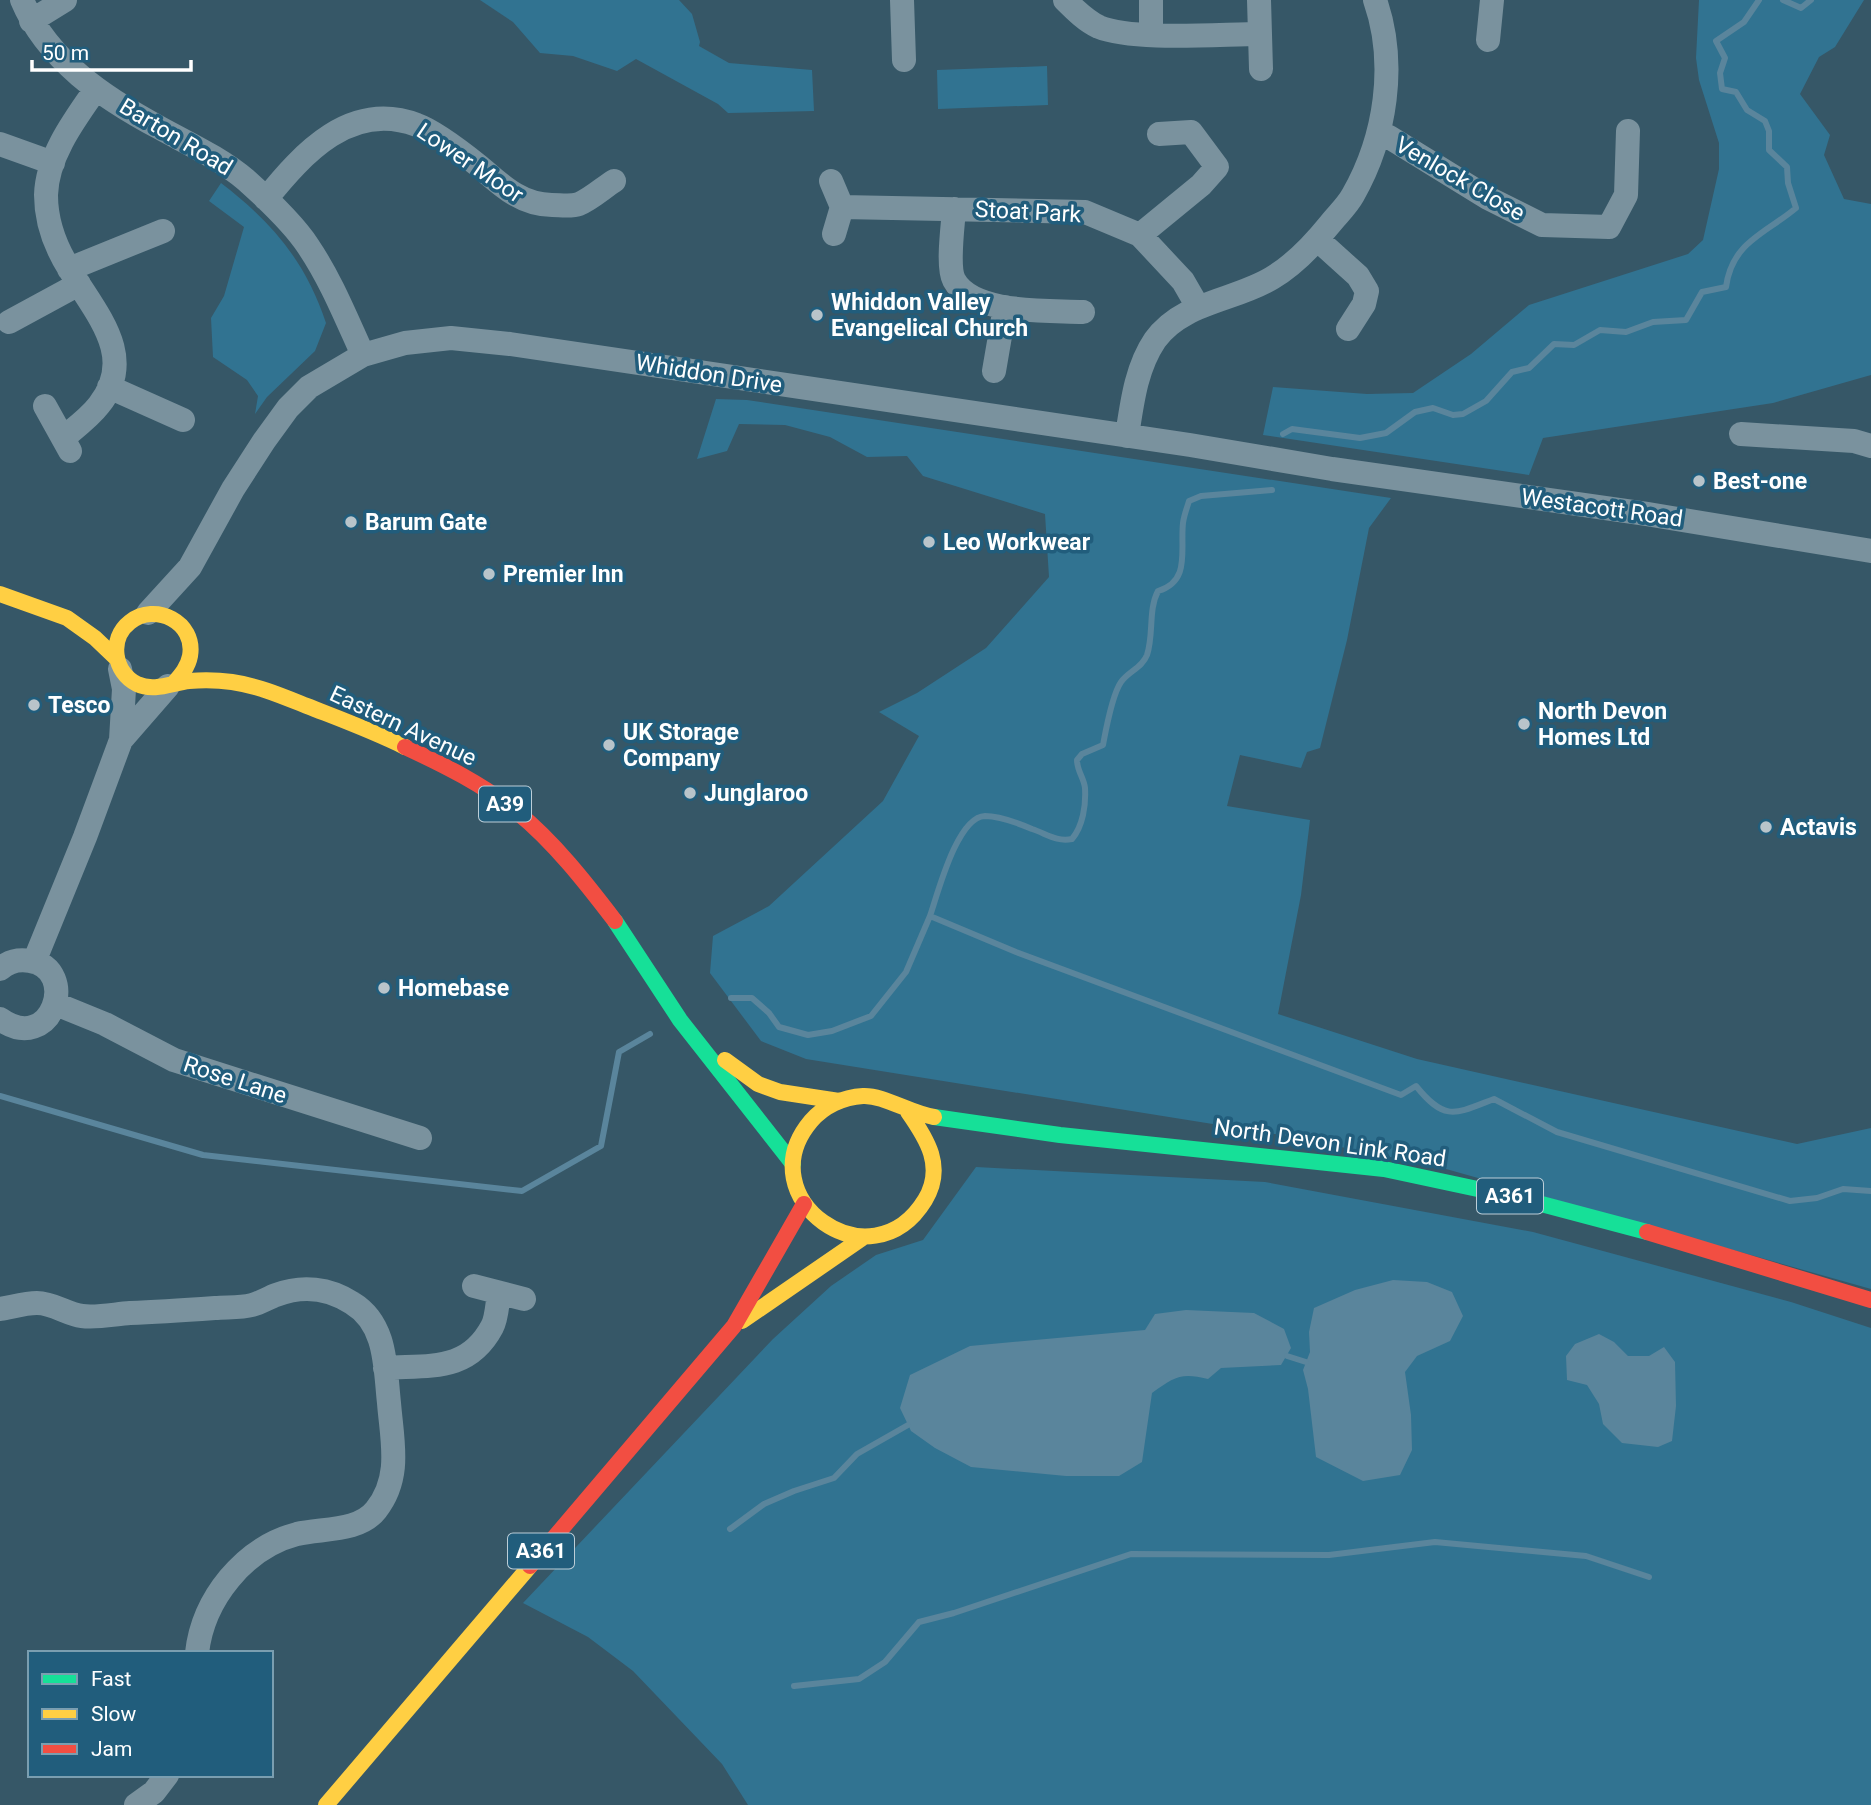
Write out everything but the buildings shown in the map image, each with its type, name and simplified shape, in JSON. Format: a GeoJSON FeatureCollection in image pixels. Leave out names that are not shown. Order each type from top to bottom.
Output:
{"type":"FeatureCollection","features":[{"type":"Feature","properties":{"kind":"main road"},"geometry":{"type":"LineString","coordinates":[[0,594],[66,618],[95,638],[132,682],[150,689],[171,685],[182,677],[189,666],[187,637],[160,613],[137,619],[100,621],[66,618]]}},
{"type":"Feature","properties":{"kind":"main road"},"geometry":{"type":"LineString","coordinates":[[118,664],[116,651],[121,633],[137,619]]}},
{"type":"Feature","properties":{"kind":"main road","name":"Eastern Avenue"},"geometry":{"type":"LineString","coordinates":[[187,637],[210,660],[248,684],[374,732],[461,776],[515,811],[564,859],[609,911],[683,1024],[793,1164]]}},
{"type":"Feature","properties":{"kind":"main road","name":"Eastern Avenue"},"geometry":{"type":"LineString","coordinates":[[171,685],[208,680],[248,684]]}},
{"type":"Feature","properties":{"kind":"main road","name":"Eastern Avenue"},"geometry":{"type":"LineString","coordinates":[[683,1024],[758,1084],[780,1092],[839,1101]]}},
{"type":"Feature","properties":{"kind":"main road"},"geometry":{"type":"LineString","coordinates":[[868,1096],[896,1104],[921,1125],[930,1142],[935,1161],[934,1180],[928,1198],[916,1214],[901,1227],[884,1235],[846,1235],[830,1228],[815,1218],[798,1192],[793,1164],[797,1143],[807,1125],[821,1111],[839,1101],[868,1096]]}},
{"type":"Feature","properties":{"kind":"main road","name":"North Devon Link Road"},"geometry":{"type":"LineString","coordinates":[[908,1112],[1019,1131],[1241,1152],[1390,1170],[1554,1206],[1745,1260],[1871,1300]]}},
{"type":"Feature","properties":{"kind":"main road","name":"North Devon Link Road"},"geometry":{"type":"LineString","coordinates":[[987,1138],[1019,1131]]}},
{"type":"Feature","properties":{"kind":"main road"},"geometry":{"type":"LineString","coordinates":[[934,1180],[948,1163]]}},
{"type":"Feature","properties":{"kind":"main road","name":"A361"},"geometry":{"type":"LineString","coordinates":[[326,1805],[734,1326],[804,1204]]}},
{"type":"Feature","properties":{"kind":"main road","name":"A361"},"geometry":{"type":"LineString","coordinates":[[734,1326],[864,1237]]}},
{"type":"Feature","properties":{"kind":"street"},"geometry":{"type":"LineString","coordinates":[[26,10],[65,0]]}},
{"type":"Feature","properties":{"kind":"street"},"geometry":{"type":"LineString","coordinates":[[902,0],[904,60]]}},
{"type":"Feature","properties":{"kind":"street"},"geometry":{"type":"LineString","coordinates":[[1066,0],[1079,14],[1098,26],[1115,32],[1151,35],[1260,34]]}},
{"type":"Feature","properties":{"kind":"street"},"geometry":{"type":"LineString","coordinates":[[1151,0],[1151,35]]}},
{"type":"Feature","properties":{"kind":"street"},"geometry":{"type":"LineString","coordinates":[[1259,0],[1261,69]]}},
{"type":"Feature","properties":{"kind":"street"},"geometry":{"type":"LineString","coordinates":[[1127,436],[1138,375],[1156,339],[1172,324],[1198,307],[1271,279],[1292,264],[1318,240],[1352,197],[1368,165],[1378,136],[1386,92],[1385,49],[1381,17],[1375,0]]}},
{"type":"Feature","properties":{"kind":"street"},"geometry":{"type":"LineString","coordinates":[[1488,40],[1492,0]]}},
{"type":"Feature","properties":{"kind":"street","name":"Barton Road"},"geometry":{"type":"LineString","coordinates":[[26,10],[47,44],[96,89],[156,126],[205,151],[244,179],[266,199],[307,244],[331,286],[363,355]]}},
{"type":"Feature","properties":{"kind":"street"},"geometry":{"type":"LineString","coordinates":[[45,405],[67,445],[100,404],[116,366],[111,341],[102,318],[74,276],[48,222],[46,192],[53,163],[69,129],[96,89]]}},
{"type":"Feature","properties":{"kind":"street","name":"Lower Moor"},"geometry":{"type":"LineString","coordinates":[[266,199],[308,151],[326,136],[351,125],[375,119],[397,119],[419,125],[469,158],[508,191],[525,201],[541,205],[577,205],[614,181]]}},
{"type":"Feature","properties":{"kind":"street","name":"Venlock Close"},"geometry":{"type":"LineString","coordinates":[[1378,136],[1389,137],[1488,198],[1542,225],[1609,227],[1626,195],[1628,131]]}},
{"type":"Feature","properties":{"kind":"street"},"geometry":{"type":"LineString","coordinates":[[1140,235],[1201,185],[1217,167],[1191,132],[1159,134]]}},
{"type":"Feature","properties":{"kind":"street"},"geometry":{"type":"LineString","coordinates":[[0,144],[53,163]]}},
{"type":"Feature","properties":{"kind":"street"},"geometry":{"type":"LineString","coordinates":[[831,181],[842,207],[834,234]]}},
{"type":"Feature","properties":{"kind":"street","name":"Stoat Park"},"geometry":{"type":"LineString","coordinates":[[842,207],[1085,212],[1140,235],[1183,281],[1198,307]]}},
{"type":"Feature","properties":{"kind":"street","name":"Stoat Park"},"geometry":{"type":"LineString","coordinates":[[954,209],[951,268],[954,280],[969,297],[1005,307],[1083,312]]}},
{"type":"Feature","properties":{"kind":"street"},"geometry":{"type":"LineString","coordinates":[[9,322],[74,276],[163,231]]}},
{"type":"Feature","properties":{"kind":"street"},"geometry":{"type":"LineString","coordinates":[[1318,240],[1358,276],[1367,291],[1364,304],[1348,329]]}},
{"type":"Feature","properties":{"kind":"street"},"geometry":{"type":"LineString","coordinates":[[994,371],[1005,307]]}},
{"type":"Feature","properties":{"kind":"street","name":"Whiddon Drive"},"geometry":{"type":"LineString","coordinates":[[187,637],[185,589],[190,567],[233,489],[288,408],[309,387],[363,355],[405,343],[451,338],[510,344],[1332,469]]}},
{"type":"Feature","properties":{"kind":"street"},"geometry":{"type":"LineString","coordinates":[[109,387],[183,420]]}},
{"type":"Feature","properties":{"kind":"street"},"geometry":{"type":"LineString","coordinates":[[1741,434],[1854,441],[1871,446]]}},
{"type":"Feature","properties":{"kind":"street","name":"Westacott Road"},"geometry":{"type":"LineString","coordinates":[[1332,469],[1647,514],[1871,551]]}},
{"type":"Feature","properties":{"kind":"street","name":"Whiddon Drive"},"geometry":{"type":"LineString","coordinates":[[137,619],[190,567]]}},
{"type":"Feature","properties":{"kind":"street"},"geometry":{"type":"LineString","coordinates":[[34,962],[121,740],[124,688],[118,664]]}},
{"type":"Feature","properties":{"kind":"street"},"geometry":{"type":"LineString","coordinates":[[121,740],[171,685]]}},
{"type":"Feature","properties":{"kind":"street"},"geometry":{"type":"LineString","coordinates":[[0,969],[18,960],[34,962],[48,970],[55,982],[57,994],[51,1014],[42,1022],[17,1028],[0,1019]]}},
{"type":"Feature","properties":{"kind":"street","name":"Rose Lane"},"geometry":{"type":"LineString","coordinates":[[55,1004],[105,1024],[174,1060],[420,1139]]}},
{"type":"Feature","properties":{"kind":"street"},"geometry":{"type":"LineString","coordinates":[[386,1368],[447,1363],[466,1358],[512,1297],[474,1286]]}},
{"type":"Feature","properties":{"kind":"street"},"geometry":{"type":"LineString","coordinates":[[0,1309],[37,1303],[83,1316],[252,1306],[288,1290],[309,1288],[331,1293],[354,1304],[372,1320],[380,1335],[386,1368],[395,1467],[388,1492],[375,1513],[353,1526],[295,1535],[265,1547],[224,1583],[207,1613],[197,1651]]}},
{"type":"Feature","properties":{"kind":"street"},"geometry":{"type":"LineString","coordinates":[[136,1805],[154,1792],[165,1777]]}},
{"type":"Feature","properties":{"kind":"shaded area"},"geometry":{"type":"Polygon","coordinates":[[[480,0],[679,0],[692,14],[699,46],[729,63],[812,70],[814,111],[728,113],[718,104],[636,59],[617,71],[573,56],[540,53],[513,22],[480,0]]]}},
{"type":"Feature","properties":{"kind":"shaded area"},"geometry":{"type":"Polygon","coordinates":[[[1699,0],[1864,0],[1835,47],[1819,57],[1800,94],[1830,135],[1824,155],[1844,199],[1871,204],[1871,375],[1773,403],[1543,438],[1529,475],[1263,435],[1273,387],[1367,394],[1413,393],[1471,354],[1529,305],[1688,254],[1703,240],[1719,169],[1719,143],[1699,80],[1696,58],[1699,0]]]}},
{"type":"Feature","properties":{"kind":"shaded area"},"geometry":{"type":"Polygon","coordinates":[[[1047,66],[1048,105],[938,109],[937,70],[1047,66]]]}},
{"type":"Feature","properties":{"kind":"shaded area"},"geometry":{"type":"Polygon","coordinates":[[[221,183],[256,213],[285,245],[308,281],[326,323],[315,351],[267,397],[255,414],[258,396],[247,380],[213,357],[211,318],[224,296],[244,227],[209,201],[221,183]]]}},
{"type":"Feature","properties":{"kind":"shaded area"},"geometry":{"type":"Polygon","coordinates":[[[716,399],[747,400],[1391,498],[1369,528],[1347,640],[1320,748],[1307,752],[1301,768],[1240,755],[1227,806],[1310,820],[1301,895],[1278,1014],[1417,1059],[1797,1144],[1871,1128],[1871,1289],[1439,1167],[1287,1136],[806,1059],[761,1041],[710,973],[713,936],[769,906],[883,801],[919,736],[879,712],[917,693],[986,648],[1049,577],[1045,514],[923,476],[907,456],[867,457],[830,437],[785,425],[739,424],[727,451],[697,459],[716,399]]]}},
{"type":"Feature","properties":{"kind":"shaded area"},"geometry":{"type":"Polygon","coordinates":[[[976,1167],[1265,1182],[1533,1232],[1791,1302],[1871,1328],[1871,1805],[748,1805],[722,1764],[633,1671],[588,1637],[523,1603],[773,1339],[831,1286],[876,1255],[923,1240],[976,1167]]]}},
{"type":"Feature","properties":{"kind":"shaded area"},"geometry":{"type":"Polygon","coordinates":[[[1393,1280],[1427,1282],[1452,1292],[1463,1316],[1450,1341],[1417,1356],[1405,1372],[1411,1415],[1412,1450],[1400,1475],[1363,1481],[1316,1457],[1308,1389],[1303,1370],[1310,1352],[1309,1332],[1314,1308],[1355,1290],[1393,1280]]]}},
{"type":"Feature","properties":{"kind":"shaded area"},"geometry":{"type":"Polygon","coordinates":[[[1186,1310],[1254,1313],[1284,1329],[1291,1348],[1281,1365],[1221,1368],[1208,1379],[1178,1377],[1152,1393],[1142,1462],[1119,1476],[1066,1476],[971,1467],[935,1448],[911,1431],[900,1408],[910,1375],[970,1346],[1145,1330],[1155,1314],[1186,1310]]]}},
{"type":"Feature","properties":{"kind":"shaded area"},"geometry":{"type":"Polygon","coordinates":[[[1599,1334],[1614,1342],[1628,1356],[1649,1356],[1664,1347],[1675,1362],[1676,1406],[1672,1441],[1658,1447],[1622,1443],[1603,1424],[1599,1404],[1587,1385],[1567,1380],[1566,1356],[1575,1344],[1599,1334]]]}},
{"type":"Feature","properties":{"kind":"waterway"},"geometry":{"type":"LineString","coordinates":[[1283,434],[1292,429],[1360,438],[1386,433],[1415,412],[1433,408],[1453,415],[1463,414],[1486,401],[1512,372],[1529,368],[1554,344],[1574,345],[1600,330],[1626,332],[1653,322],[1686,320],[1702,292],[1726,287],[1729,272],[1743,249],[1796,208],[1788,183],[1787,167],[1769,150],[1769,131],[1765,121],[1747,110],[1736,92],[1722,89],[1720,73],[1725,58],[1716,41],[1744,22],[1759,0]]}},
{"type":"Feature","properties":{"kind":"waterway"},"geometry":{"type":"LineString","coordinates":[[1783,0],[1801,8],[1811,0]]}},
{"type":"Feature","properties":{"kind":"waterway"},"geometry":{"type":"LineString","coordinates":[[930,916],[957,842],[975,820],[985,816],[997,817],[1056,838],[1072,839],[1081,822],[1085,801],[1084,784],[1077,760],[1082,754],[1103,745],[1118,688],[1147,655],[1155,598],[1158,591],[1175,580],[1180,572],[1183,523],[1189,501],[1201,496],[1272,490]]}},
{"type":"Feature","properties":{"kind":"waterway"},"geometry":{"type":"LineString","coordinates":[[731,998],[752,998],[769,1013],[779,1027],[808,1035],[832,1031],[871,1016],[906,972],[930,916],[1016,952],[1401,1095],[1416,1086],[1426,1098],[1443,1110],[1460,1111],[1494,1099],[1557,1132],[1790,1201],[1817,1198],[1843,1189],[1871,1191]]}},
{"type":"Feature","properties":{"kind":"waterway"},"geometry":{"type":"LineString","coordinates":[[0,1096],[203,1155],[522,1191],[601,1146],[619,1052],[650,1034]]}},
{"type":"Feature","properties":{"kind":"waterway"},"geometry":{"type":"LineString","coordinates":[[1287,1356],[1306,1362]]}},
{"type":"Feature","properties":{"kind":"waterway"},"geometry":{"type":"LineString","coordinates":[[730,1529],[764,1504],[834,1478],[857,1454],[908,1425]]}},
{"type":"Feature","properties":{"kind":"waterway"},"geometry":{"type":"LineString","coordinates":[[794,1686],[859,1679],[885,1662],[919,1622],[954,1613],[1131,1554],[1329,1555],[1435,1542],[1586,1556],[1649,1577]]}},
{"type":"Feature","properties":{"kind":"traffic: fast"},"geometry":{"type":"LineString","coordinates":[[615,921],[680,1020],[793,1164]]}},
{"type":"Feature","properties":{"kind":"traffic: fast"},"geometry":{"type":"LineString","coordinates":[[934,1117],[1060,1135],[1384,1169],[1515,1197],[1647,1232]]}},
{"type":"Feature","properties":{"kind":"traffic: slow"},"geometry":{"type":"LineString","coordinates":[[0,594],[67,618],[95,638],[117,659]]}},
{"type":"Feature","properties":{"kind":"traffic: slow"},"geometry":{"type":"LineString","coordinates":[[174,683],[189,660],[190,644],[187,634],[180,625],[162,615],[140,616],[130,622],[119,637],[117,655],[123,672],[137,684],[156,687],[210,680],[252,686],[344,720],[405,747]]}},
{"type":"Feature","properties":{"kind":"traffic: slow"},"geometry":{"type":"LineString","coordinates":[[725,1060],[758,1084],[780,1092],[839,1101]]}},
{"type":"Feature","properties":{"kind":"traffic: slow"},"geometry":{"type":"LineString","coordinates":[[908,1112],[931,1154],[933,1176],[925,1200],[902,1225],[875,1236],[848,1234],[823,1222],[804,1203],[794,1178],[795,1150],[816,1116],[834,1103],[848,1098],[871,1096],[934,1117]]}},
{"type":"Feature","properties":{"kind":"traffic: slow"},"geometry":{"type":"LineString","coordinates":[[742,1321],[864,1237]]}},
{"type":"Feature","properties":{"kind":"traffic: slow"},"geometry":{"type":"LineString","coordinates":[[326,1805],[530,1566]]}},
{"type":"Feature","properties":{"kind":"traffic: jam"},"geometry":{"type":"LineString","coordinates":[[405,747],[463,776],[517,812],[557,850],[615,921]]}},
{"type":"Feature","properties":{"kind":"traffic: jam"},"geometry":{"type":"LineString","coordinates":[[530,1566],[734,1326],[804,1204]]}},
{"type":"Feature","properties":{"kind":"traffic: jam"},"geometry":{"type":"LineString","coordinates":[[1647,1232],[1871,1300]]}},
{"type":"Feature","properties":{"kind":"place","name":"Whiddon Valley Evangelical Church"},"geometry":{"type":"Point","coordinates":[817,315]}},
{"type":"Feature","properties":{"kind":"place","name":"Best-one"},"geometry":{"type":"Point","coordinates":[1699,481]}},
{"type":"Feature","properties":{"kind":"place","name":"Barum Gate"},"geometry":{"type":"Point","coordinates":[351,522]}},
{"type":"Feature","properties":{"kind":"place","name":"Leo Workwear"},"geometry":{"type":"Point","coordinates":[929,542]}},
{"type":"Feature","properties":{"kind":"place","name":"Premier Inn"},"geometry":{"type":"Point","coordinates":[489,574]}},
{"type":"Feature","properties":{"kind":"place","name":"Tesco"},"geometry":{"type":"Point","coordinates":[34,705]}},
{"type":"Feature","properties":{"kind":"place","name":"North Devon Homes Ltd"},"geometry":{"type":"Point","coordinates":[1524,724]}},
{"type":"Feature","properties":{"kind":"place","name":"UK Storage Company"},"geometry":{"type":"Point","coordinates":[609,745]}},
{"type":"Feature","properties":{"kind":"place","name":"Junglaroo"},"geometry":{"type":"Point","coordinates":[690,793]}},
{"type":"Feature","properties":{"kind":"place","name":"Actavis"},"geometry":{"type":"Point","coordinates":[1766,827]}},
{"type":"Feature","properties":{"kind":"place","name":"Homebase"},"geometry":{"type":"Point","coordinates":[384,988]}}]}
